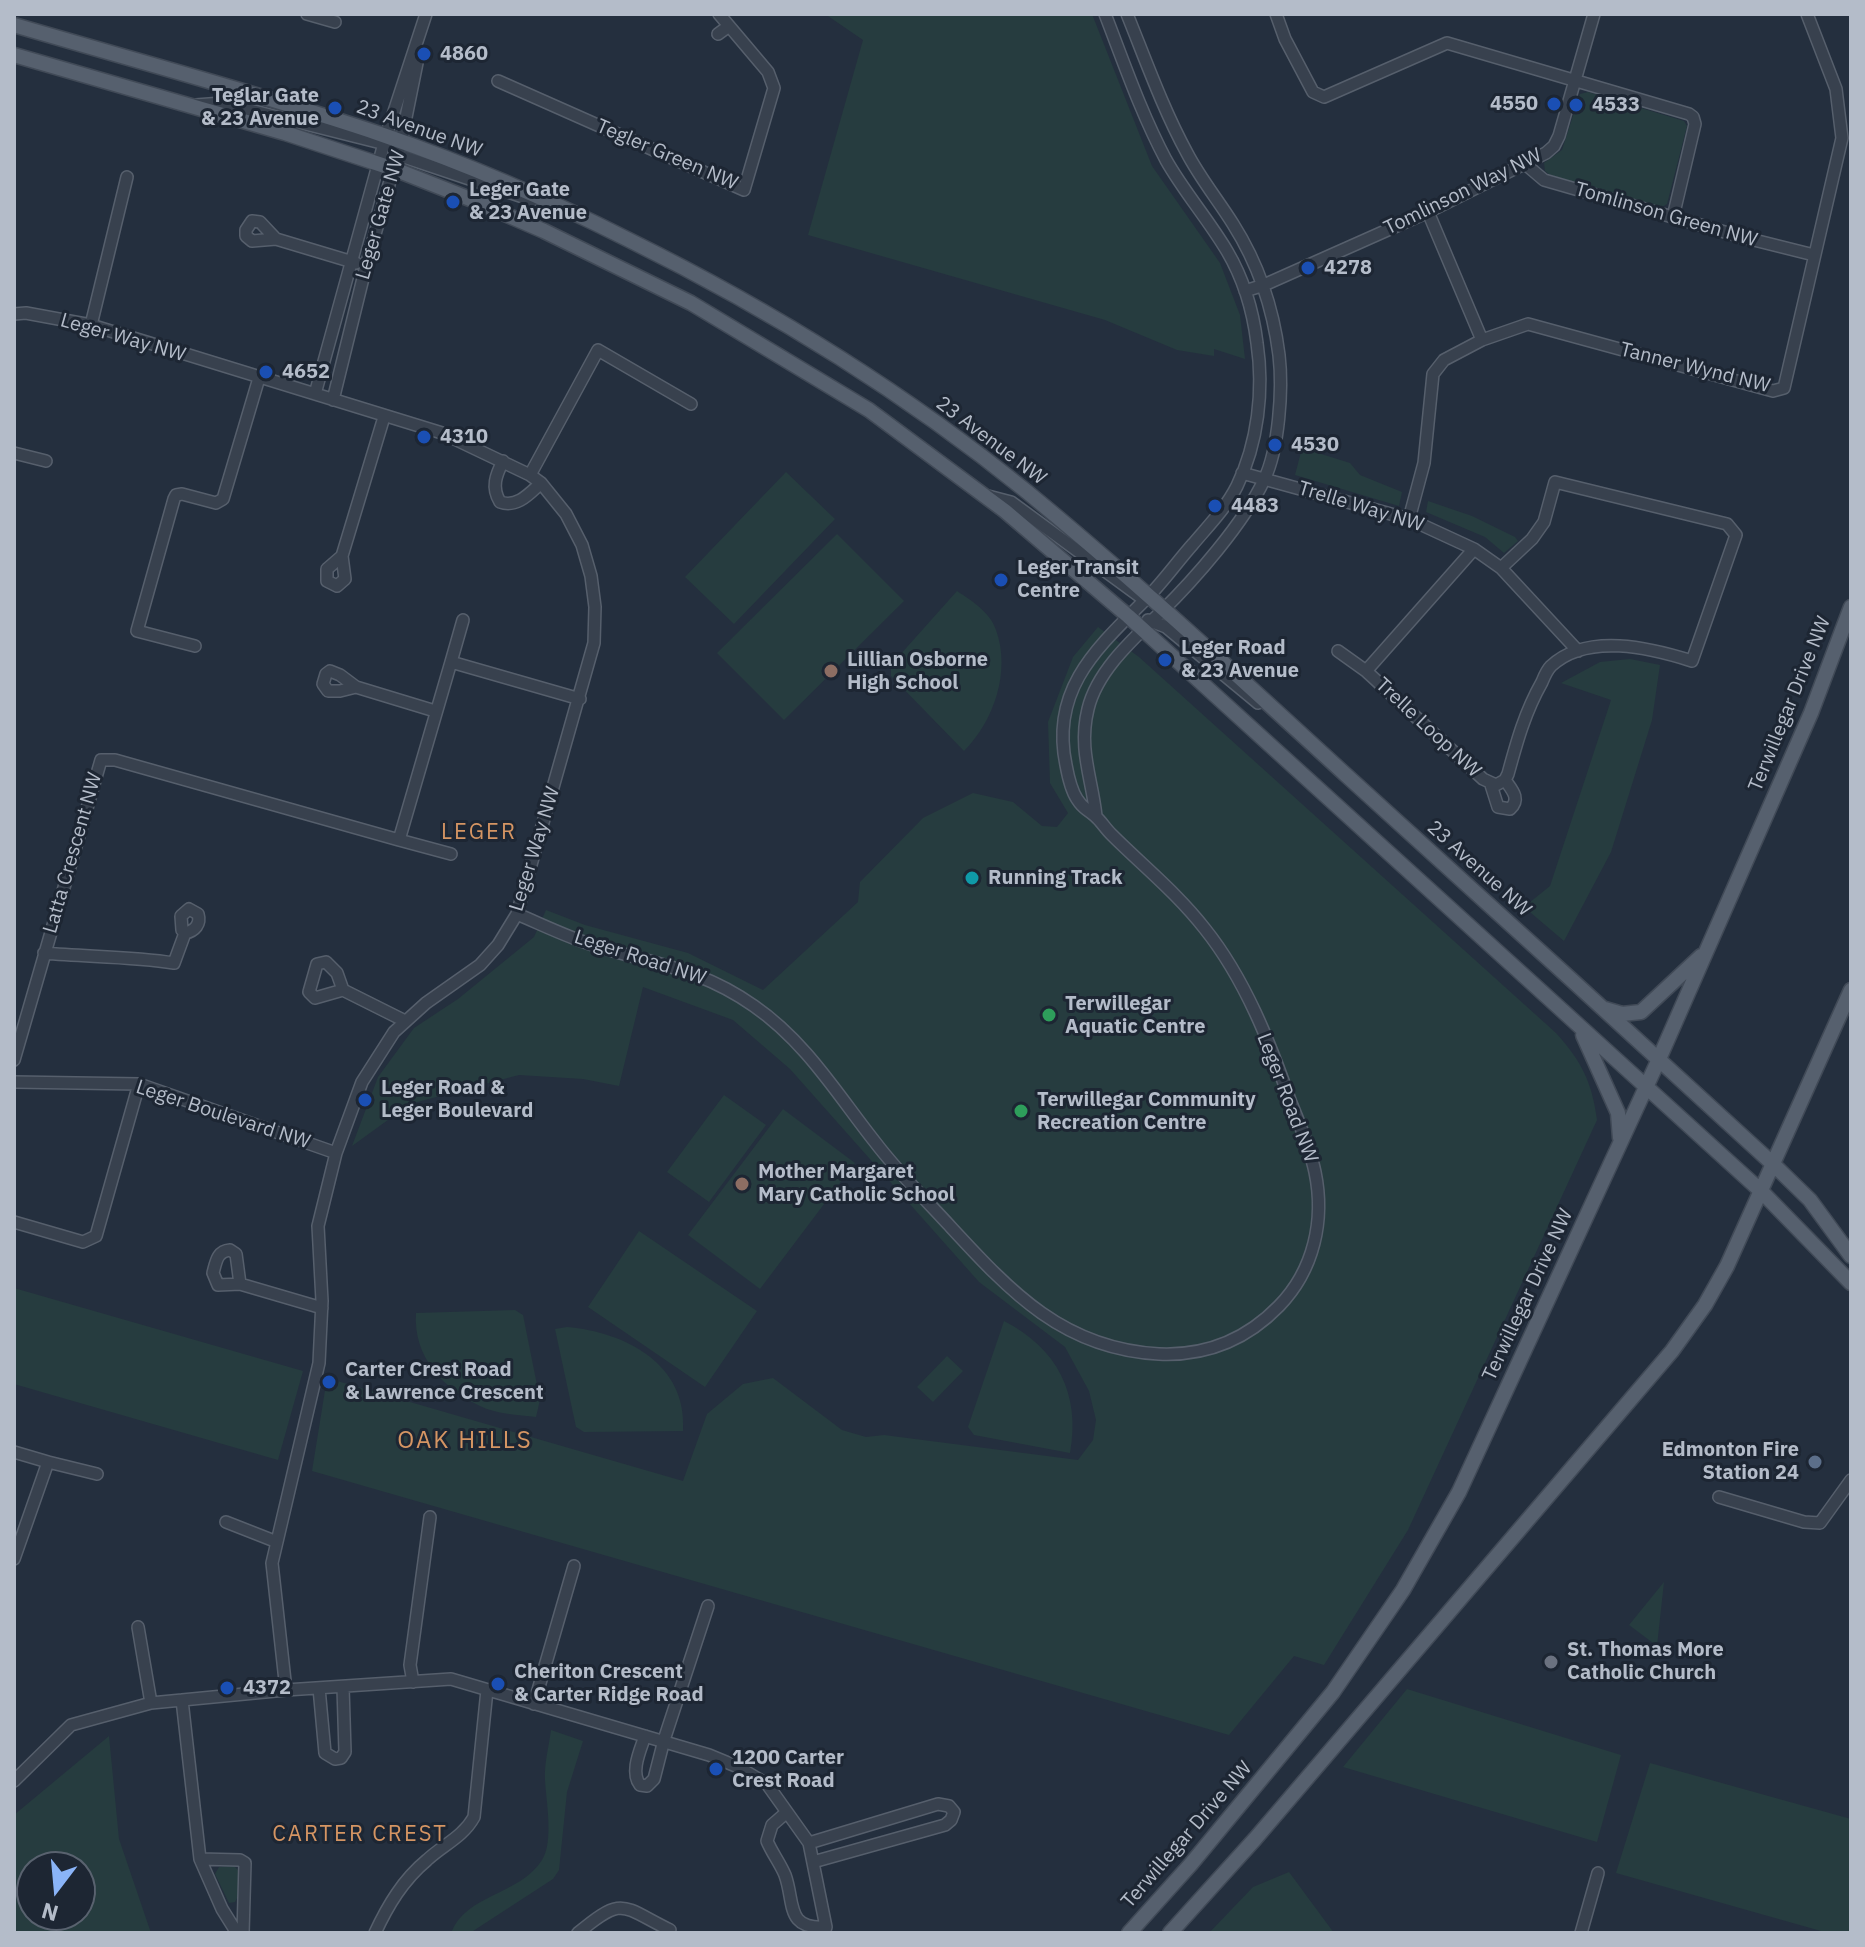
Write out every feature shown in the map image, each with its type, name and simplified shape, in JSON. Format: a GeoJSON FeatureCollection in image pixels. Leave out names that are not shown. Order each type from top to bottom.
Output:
{"type":"FeatureCollection","features":[{"type":"Feature","properties":{"kind":"main road","name":"23 Avenue NW"},"geometry":{"type":"LineString","coordinates":[[14,25],[294,106],[385,140],[393,158],[691,303],[869,410],[985,496],[1128,616],[1148,625],[1580,1028],[1762,1192],[1851,1283]]}},
{"type":"Feature","properties":{"kind":"main road","name":"23 Avenue NW"},"geometry":{"type":"LineString","coordinates":[[14,55],[393,158],[480,172],[631,240],[749,304],[885,388],[1014,482],[1147,598],[1164,609],[1774,1165],[1810,1200],[1851,1256]]}},
{"type":"Feature","properties":{"kind":"main road","name":"Terwillegar Drive NW"},"geometry":{"type":"LineString","coordinates":[[1129,1933],[1191,1864],[1333,1692],[1403,1590],[1459,1492],[1659,1059],[1811,713],[1851,607]]}},
{"type":"Feature","properties":{"kind":"main road"},"geometry":{"type":"LineString","coordinates":[[1601,1007],[1622,1014],[1641,1012],[1706,950]]}},
{"type":"Feature","properties":{"kind":"main road"},"geometry":{"type":"LineString","coordinates":[[1170,1933],[1255,1839],[1672,1351],[1714,1290],[1762,1192],[1851,990]]}},
{"type":"Feature","properties":{"kind":"main road"},"geometry":{"type":"LineString","coordinates":[[1580,1028],[1618,1113],[1621,1127],[1619,1147]]}},
{"type":"Feature","properties":{"kind":"street"},"geometry":{"type":"LineString","coordinates":[[307,14],[335,22]]}},
{"type":"Feature","properties":{"kind":"street"},"geometry":{"type":"LineString","coordinates":[[422,28],[426,14]]}},
{"type":"Feature","properties":{"kind":"street","name":"Tegler Green NW"},"geometry":{"type":"LineString","coordinates":[[498,81],[744,190],[774,88],[768,72],[719,14]]}},
{"type":"Feature","properties":{"kind":"street","name":"Leger Road NW"},"geometry":{"type":"LineString","coordinates":[[517,914],[598,947],[660,961],[701,976],[765,1014],[816,1063],[878,1146],[975,1254],[1013,1292],[1043,1315],[1078,1335],[1117,1347],[1157,1354],[1198,1352],[1234,1341],[1250,1332],[1289,1296],[1299,1282],[1312,1253],[1319,1223],[1319,1193],[1313,1163],[1277,1063],[1242,985],[1209,933],[1172,890],[1096,816],[1079,804],[1066,769],[1062,731],[1067,703],[1079,674],[1091,655],[1147,598],[1223,510],[1242,473],[1255,430],[1260,380],[1258,345],[1245,291],[1229,254],[1180,185],[1162,152],[1142,110],[1105,14]]}},
{"type":"Feature","properties":{"kind":"street"},"geometry":{"type":"LineString","coordinates":[[1096,816],[1083,745],[1088,709],[1100,681],[1242,519],[1265,478],[1275,440],[1281,383],[1274,324],[1264,285],[1232,222],[1188,156],[1164,109],[1127,14]]}},
{"type":"Feature","properties":{"kind":"street"},"geometry":{"type":"LineString","coordinates":[[1276,14],[1285,39],[1313,92],[1324,97],[1447,43],[1693,117],[1695,124],[1673,217]]}},
{"type":"Feature","properties":{"kind":"street","name":"Tomlinson Way NW"},"geometry":{"type":"LineString","coordinates":[[1245,291],[1428,212],[1554,146],[1594,14]]}},
{"type":"Feature","properties":{"kind":"street","name":"Tanner Wynd NW"},"geometry":{"type":"LineString","coordinates":[[1409,519],[1424,463],[1433,374],[1444,360],[1482,340],[1528,324],[1773,391],[1784,388],[1842,138],[1836,89],[1807,14]]}},
{"type":"Feature","properties":{"kind":"street"},"geometry":{"type":"LineString","coordinates":[[718,34],[729,26]]}},
{"type":"Feature","properties":{"kind":"street","name":"Leger Gate NW"},"geometry":{"type":"LineString","coordinates":[[315,394],[351,262],[393,158],[385,140],[422,28]]}},
{"type":"Feature","properties":{"kind":"street","name":"Leger Gate NW"},"geometry":{"type":"LineString","coordinates":[[333,400],[422,28]]}},
{"type":"Feature","properties":{"kind":"street"},"geometry":{"type":"LineString","coordinates":[[190,105],[222,103],[385,140]]}},
{"type":"Feature","properties":{"kind":"street","name":"Tomlinson Green NW"},"geometry":{"type":"LineString","coordinates":[[1524,163],[1544,180],[1814,255]]}},
{"type":"Feature","properties":{"kind":"street"},"geometry":{"type":"LineString","coordinates":[[91,325],[127,177]]}},
{"type":"Feature","properties":{"kind":"street"},"geometry":{"type":"LineString","coordinates":[[1428,212],[1482,340]]}},
{"type":"Feature","properties":{"kind":"street"},"geometry":{"type":"LineString","coordinates":[[276,239],[366,266]]}},
{"type":"Feature","properties":{"kind":"street","name":"Leger Way NW"},"geometry":{"type":"LineString","coordinates":[[14,314],[26,313],[91,325],[442,433],[536,479],[566,514],[582,545],[591,576],[595,607],[594,643],[517,914],[498,945],[480,965],[405,1021],[381,1050],[362,1082],[336,1153],[318,1226],[322,1308],[319,1363],[272,1563],[286,1690]]}},
{"type":"Feature","properties":{"kind":"street"},"geometry":{"type":"LineString","coordinates":[[503,461],[496,475],[496,495],[500,502],[513,504],[525,498],[536,479],[598,350],[691,404]]}},
{"type":"Feature","properties":{"kind":"street"},"geometry":{"type":"LineString","coordinates":[[195,646],[137,631],[174,499],[182,494],[216,503],[223,499],[259,378]]}},
{"type":"Feature","properties":{"kind":"street"},"geometry":{"type":"LineString","coordinates":[[342,556],[384,417]]}},
{"type":"Feature","properties":{"kind":"street"},"geometry":{"type":"LineString","coordinates":[[14,453],[46,461]]}},
{"type":"Feature","properties":{"kind":"street","name":"Trelle Way NW"},"geometry":{"type":"LineString","coordinates":[[1242,473],[1409,519],[1474,549],[1501,568],[1578,651]]}},
{"type":"Feature","properties":{"kind":"street"},"geometry":{"type":"LineString","coordinates":[[1501,568],[1532,539],[1544,522],[1555,482],[1727,524],[1736,535],[1692,661],[1650,648],[1618,645],[1578,651]]}},
{"type":"Feature","properties":{"kind":"street"},"geometry":{"type":"LineString","coordinates":[[985,496],[1011,502],[1147,598]]}},
{"type":"Feature","properties":{"kind":"street","name":"Trelle Loop NW"},"geometry":{"type":"LineString","coordinates":[[1366,671],[1474,549]]}},
{"type":"Feature","properties":{"kind":"street"},"geometry":{"type":"LineString","coordinates":[[399,840],[463,620]]}},
{"type":"Feature","properties":{"kind":"street"},"geometry":{"type":"LineString","coordinates":[[1148,625],[1166,627],[1311,743]]}},
{"type":"Feature","properties":{"kind":"street","name":"Trelle Loop NW"},"geometry":{"type":"LineString","coordinates":[[1338,651],[1366,671],[1491,785],[1498,807],[1510,809],[1515,804],[1515,796],[1505,780],[1523,719],[1550,667],[1578,651]]}},
{"type":"Feature","properties":{"kind":"street"},"geometry":{"type":"LineString","coordinates":[[451,662],[580,699]]}},
{"type":"Feature","properties":{"kind":"street"},"geometry":{"type":"LineString","coordinates":[[356,687],[435,711]]}},
{"type":"Feature","properties":{"kind":"street","name":"Latta Crescent NW"},"geometry":{"type":"LineString","coordinates":[[14,1060],[101,760],[106,758],[451,854]]}},
{"type":"Feature","properties":{"kind":"street","name":"Trelle Loop NW"},"geometry":{"type":"LineString","coordinates":[[1491,785],[1505,780]]}},
{"type":"Feature","properties":{"kind":"street"},"geometry":{"type":"LineString","coordinates":[[44,953],[136,957],[174,963],[185,933]]}},
{"type":"Feature","properties":{"kind":"street"},"geometry":{"type":"LineString","coordinates":[[343,990],[405,1021]]}},
{"type":"Feature","properties":{"kind":"street","name":"Leger Boulevard NW"},"geometry":{"type":"LineString","coordinates":[[14,1082],[139,1084],[336,1153]]}},
{"type":"Feature","properties":{"kind":"street"},"geometry":{"type":"LineString","coordinates":[[14,1222],[83,1242],[96,1236],[139,1084]]}},
{"type":"Feature","properties":{"kind":"street"},"geometry":{"type":"LineString","coordinates":[[240,1284],[322,1308]]}},
{"type":"Feature","properties":{"kind":"street"},"geometry":{"type":"LineString","coordinates":[[14,1452],[97,1474]]}},
{"type":"Feature","properties":{"kind":"street"},"geometry":{"type":"LineString","coordinates":[[14,1559],[48,1462]]}},
{"type":"Feature","properties":{"kind":"street"},"geometry":{"type":"LineString","coordinates":[[1719,1497],[1804,1522],[1820,1523],[1851,1480]]}},
{"type":"Feature","properties":{"kind":"street"},"geometry":{"type":"LineString","coordinates":[[413,1682],[410,1665],[430,1517]]}},
{"type":"Feature","properties":{"kind":"street"},"geometry":{"type":"LineString","coordinates":[[226,1522],[277,1542]]}},
{"type":"Feature","properties":{"kind":"street"},"geometry":{"type":"LineString","coordinates":[[534,1704],[574,1566]]}},
{"type":"Feature","properties":{"kind":"street"},"geometry":{"type":"LineString","coordinates":[[645,1736],[635,1781],[640,1785],[651,1785],[708,1606]]}},
{"type":"Feature","properties":{"kind":"street"},"geometry":{"type":"LineString","coordinates":[[138,1627],[151,1703]]}},
{"type":"Feature","properties":{"kind":"street"},"geometry":{"type":"LineString","coordinates":[[14,1781],[71,1725],[151,1703],[451,1679],[664,1740],[738,1767],[767,1784],[787,1812],[809,1843],[825,1930],[803,1925],[794,1916],[788,1884],[767,1841],[772,1825],[787,1812]]}},
{"type":"Feature","properties":{"kind":"street"},"geometry":{"type":"LineString","coordinates":[[319,1688],[325,1753],[335,1759],[341,1758],[345,1752],[343,1687]]}},
{"type":"Feature","properties":{"kind":"street"},"geometry":{"type":"LineString","coordinates":[[375,1933],[392,1899],[408,1879],[469,1827],[474,1817],[487,1690]]}},
{"type":"Feature","properties":{"kind":"street"},"geometry":{"type":"LineString","coordinates":[[182,1700],[200,1859],[222,1909],[237,1933]]}},
{"type":"Feature","properties":{"kind":"street"},"geometry":{"type":"LineString","coordinates":[[809,1843],[938,1804],[949,1806],[954,1812],[945,1825],[813,1862]]}},
{"type":"Feature","properties":{"kind":"street"},"geometry":{"type":"LineString","coordinates":[[200,1859],[240,1860],[245,1863],[243,1933]]}},
{"type":"Feature","properties":{"kind":"street"},"geometry":{"type":"LineString","coordinates":[[1581,1933],[1598,1873]]}},
{"type":"Feature","properties":{"kind":"street"},"geometry":{"type":"LineString","coordinates":[[578,1933],[614,1907],[623,1907],[670,1930]]}},
{"type":"Feature","properties":{"kind":"green space"},"geometry":{"type":"Polygon","coordinates":[[[825,14],[1092,14],[1152,166],[1220,263],[1240,315],[1245,359],[1214,349],[1214,356],[1177,350],[1105,320],[808,235],[863,40],[825,14]]]}},
{"type":"Feature","properties":{"kind":"green space"},"geometry":{"type":"Polygon","coordinates":[[[1588,92],[1684,121],[1687,126],[1667,204],[1662,207],[1545,171],[1544,163],[1562,150],[1580,94],[1588,92]]]}},
{"type":"Feature","properties":{"kind":"green space"},"geometry":{"type":"Polygon","coordinates":[[[1302,448],[1350,463],[1360,475],[1402,492],[1399,506],[1295,475],[1302,448]]]}},
{"type":"Feature","properties":{"kind":"green space"},"geometry":{"type":"Polygon","coordinates":[[[786,472],[835,519],[734,624],[685,577],[786,472]]]}},
{"type":"Feature","properties":{"kind":"green space"},"geometry":{"type":"Polygon","coordinates":[[[1428,501],[1472,516],[1518,541],[1504,553],[1485,537],[1426,512],[1428,501]]]}},
{"type":"Feature","properties":{"kind":"green space"},"geometry":{"type":"Polygon","coordinates":[[[837,534],[904,601],[784,720],[717,653],[837,534]]]}},
{"type":"Feature","properties":{"kind":"green space"},"geometry":{"type":"Polygon","coordinates":[[[957,591],[980,608],[993,624],[1002,662],[997,695],[991,710],[975,739],[964,751],[891,676],[891,665],[957,591]]]}},
{"type":"Feature","properties":{"kind":"green space"},"geometry":{"type":"Polygon","coordinates":[[[1098,627],[1139,657],[1556,1033],[1573,1053],[1584,1073],[1595,1107],[1597,1120],[1408,1530],[1324,1665],[1294,1656],[1229,1735],[312,1471],[327,1378],[683,1481],[707,1414],[743,1384],[773,1378],[842,1430],[866,1437],[884,1435],[1078,1460],[1093,1440],[1096,1420],[1089,1391],[1065,1347],[979,1282],[790,1069],[733,1020],[643,987],[619,1086],[583,1079],[519,1075],[410,1104],[352,1146],[378,1077],[414,1028],[458,999],[534,937],[546,910],[585,925],[688,953],[763,990],[858,902],[860,882],[923,818],[973,793],[1013,802],[1042,826],[1057,827],[1068,813],[1050,783],[1048,722],[1073,657],[1098,627]]]}},
{"type":"Feature","properties":{"kind":"green space"},"geometry":{"type":"Polygon","coordinates":[[[1630,659],[1660,665],[1652,720],[1611,852],[1564,941],[1524,907],[1550,886],[1611,700],[1561,683],[1600,662],[1630,659]]]}},
{"type":"Feature","properties":{"kind":"green space"},"geometry":{"type":"Polygon","coordinates":[[[724,1095],[766,1125],[709,1202],[667,1172],[724,1095]]]}},
{"type":"Feature","properties":{"kind":"green space"},"geometry":{"type":"Polygon","coordinates":[[[783,1109],[855,1163],[760,1289],[688,1235],[783,1109]]]}},
{"type":"Feature","properties":{"kind":"green space"},"geometry":{"type":"Polygon","coordinates":[[[639,1231],[757,1311],[705,1387],[588,1307],[639,1231]]]}},
{"type":"Feature","properties":{"kind":"green space"},"geometry":{"type":"Polygon","coordinates":[[[14,1288],[303,1371],[278,1460],[14,1384],[14,1288]]]}},
{"type":"Feature","properties":{"kind":"green space"},"geometry":{"type":"Polygon","coordinates":[[[515,1310],[523,1315],[540,1400],[536,1417],[486,1409],[466,1399],[433,1369],[419,1343],[416,1329],[416,1313],[515,1310]]]}},
{"type":"Feature","properties":{"kind":"green space"},"geometry":{"type":"Polygon","coordinates":[[[1004,1321],[1038,1345],[1061,1375],[1072,1411],[1070,1453],[974,1435],[968,1427],[1004,1321]]]}},
{"type":"Feature","properties":{"kind":"green space"},"geometry":{"type":"Polygon","coordinates":[[[567,1327],[610,1336],[631,1344],[649,1356],[664,1370],[675,1387],[682,1408],[683,1431],[584,1432],[576,1427],[555,1329],[567,1327]]]}},
{"type":"Feature","properties":{"kind":"green space"},"geometry":{"type":"Polygon","coordinates":[[[947,1356],[963,1371],[933,1402],[917,1387],[947,1356]]]}},
{"type":"Feature","properties":{"kind":"green space"},"geometry":{"type":"Polygon","coordinates":[[[1664,1582],[1657,1646],[1629,1625],[1664,1582]]]}},
{"type":"Feature","properties":{"kind":"green space"},"geometry":{"type":"Polygon","coordinates":[[[1407,1689],[1621,1755],[1597,1842],[1343,1767],[1407,1689]]]}},
{"type":"Feature","properties":{"kind":"green space"},"geometry":{"type":"Polygon","coordinates":[[[551,1730],[583,1741],[567,1792],[559,1870],[553,1879],[470,1933],[451,1933],[468,1910],[521,1881],[532,1872],[546,1852],[545,1774],[551,1730]]]}},
{"type":"Feature","properties":{"kind":"green space"},"geometry":{"type":"Polygon","coordinates":[[[109,1736],[119,1839],[151,1933],[14,1933],[14,1815],[109,1736]]]}},
{"type":"Feature","properties":{"kind":"green space"},"geometry":{"type":"Polygon","coordinates":[[[1650,1763],[1851,1819],[1851,1933],[1828,1933],[1616,1873],[1650,1763]]]}},
{"type":"Feature","properties":{"kind":"green space"},"geometry":{"type":"Polygon","coordinates":[[[234,1866],[240,1872],[238,1896],[235,1902],[229,1903],[215,1874],[219,1867],[234,1866]]]}},
{"type":"Feature","properties":{"kind":"green space"},"geometry":{"type":"Polygon","coordinates":[[[1289,1872],[1334,1933],[1209,1933],[1253,1887],[1289,1872]]]}},
{"type":"Feature","properties":{"kind":"place","name":"4860"},"geometry":{"type":"Point","coordinates":[424,54]}},
{"type":"Feature","properties":{"kind":"place","name":"4550"},"geometry":{"type":"Point","coordinates":[1554,104]}},
{"type":"Feature","properties":{"kind":"place","name":"4533"},"geometry":{"type":"Point","coordinates":[1576,105]}},
{"type":"Feature","properties":{"kind":"place","name":"Teglar Gate & 23 Avenue"},"geometry":{"type":"Point","coordinates":[335,108]}},
{"type":"Feature","properties":{"kind":"place","name":"Leger Gate & 23 Avenue"},"geometry":{"type":"Point","coordinates":[453,202]}},
{"type":"Feature","properties":{"kind":"place","name":"4278"},"geometry":{"type":"Point","coordinates":[1308,268]}},
{"type":"Feature","properties":{"kind":"place","name":"4652"},"geometry":{"type":"Point","coordinates":[266,372]}},
{"type":"Feature","properties":{"kind":"place","name":"4310"},"geometry":{"type":"Point","coordinates":[424,437]}},
{"type":"Feature","properties":{"kind":"place","name":"4530"},"geometry":{"type":"Point","coordinates":[1275,445]}},
{"type":"Feature","properties":{"kind":"place","name":"4483"},"geometry":{"type":"Point","coordinates":[1215,506]}},
{"type":"Feature","properties":{"kind":"place","name":"Leger Transit Centre"},"geometry":{"type":"Point","coordinates":[1001,580]}},
{"type":"Feature","properties":{"kind":"place","name":"Leger Road & 23 Avenue"},"geometry":{"type":"Point","coordinates":[1165,660]}},
{"type":"Feature","properties":{"kind":"place","name":"Lillian Osborne High School"},"geometry":{"type":"Point","coordinates":[831,671]}},
{"type":"Feature","properties":{"kind":"place","name":"Running Track"},"geometry":{"type":"Point","coordinates":[972,878]}},
{"type":"Feature","properties":{"kind":"place","name":"Terwillegar Aquatic Centre"},"geometry":{"type":"Point","coordinates":[1049,1015]}},
{"type":"Feature","properties":{"kind":"place","name":"Leger Road & Leger Boulevard"},"geometry":{"type":"Point","coordinates":[365,1100]}},
{"type":"Feature","properties":{"kind":"place","name":"Terwillegar Community Recreation Centre"},"geometry":{"type":"Point","coordinates":[1021,1111]}},
{"type":"Feature","properties":{"kind":"place","name":"Mother Margaret Mary Catholic School"},"geometry":{"type":"Point","coordinates":[742,1184]}},
{"type":"Feature","properties":{"kind":"place","name":"Carter Crest Road & Lawrence Crescent"},"geometry":{"type":"Point","coordinates":[329,1382]}},
{"type":"Feature","properties":{"kind":"place","name":"Edmonton Fire Station 24"},"geometry":{"type":"Point","coordinates":[1815,1462]}},
{"type":"Feature","properties":{"kind":"place","name":"St. Thomas More Catholic Church"},"geometry":{"type":"Point","coordinates":[1551,1662]}},
{"type":"Feature","properties":{"kind":"place","name":"Cheriton Crescent & Carter Ridge Road"},"geometry":{"type":"Point","coordinates":[498,1684]}},
{"type":"Feature","properties":{"kind":"place","name":"4372"},"geometry":{"type":"Point","coordinates":[227,1688]}},
{"type":"Feature","properties":{"kind":"place","name":"1200 Carter Crest Road"},"geometry":{"type":"Point","coordinates":[716,1769]}},
{"type":"Feature","properties":{"kind":"district","name":"LEGER"},"geometry":{"type":"Point","coordinates":[479,833]}},
{"type":"Feature","properties":{"kind":"district","name":"OAK HILLS"},"geometry":{"type":"Point","coordinates":[465,1441]}},
{"type":"Feature","properties":{"kind":"district","name":"CARTER CREST"},"geometry":{"type":"Point","coordinates":[360,1835]}}]}
